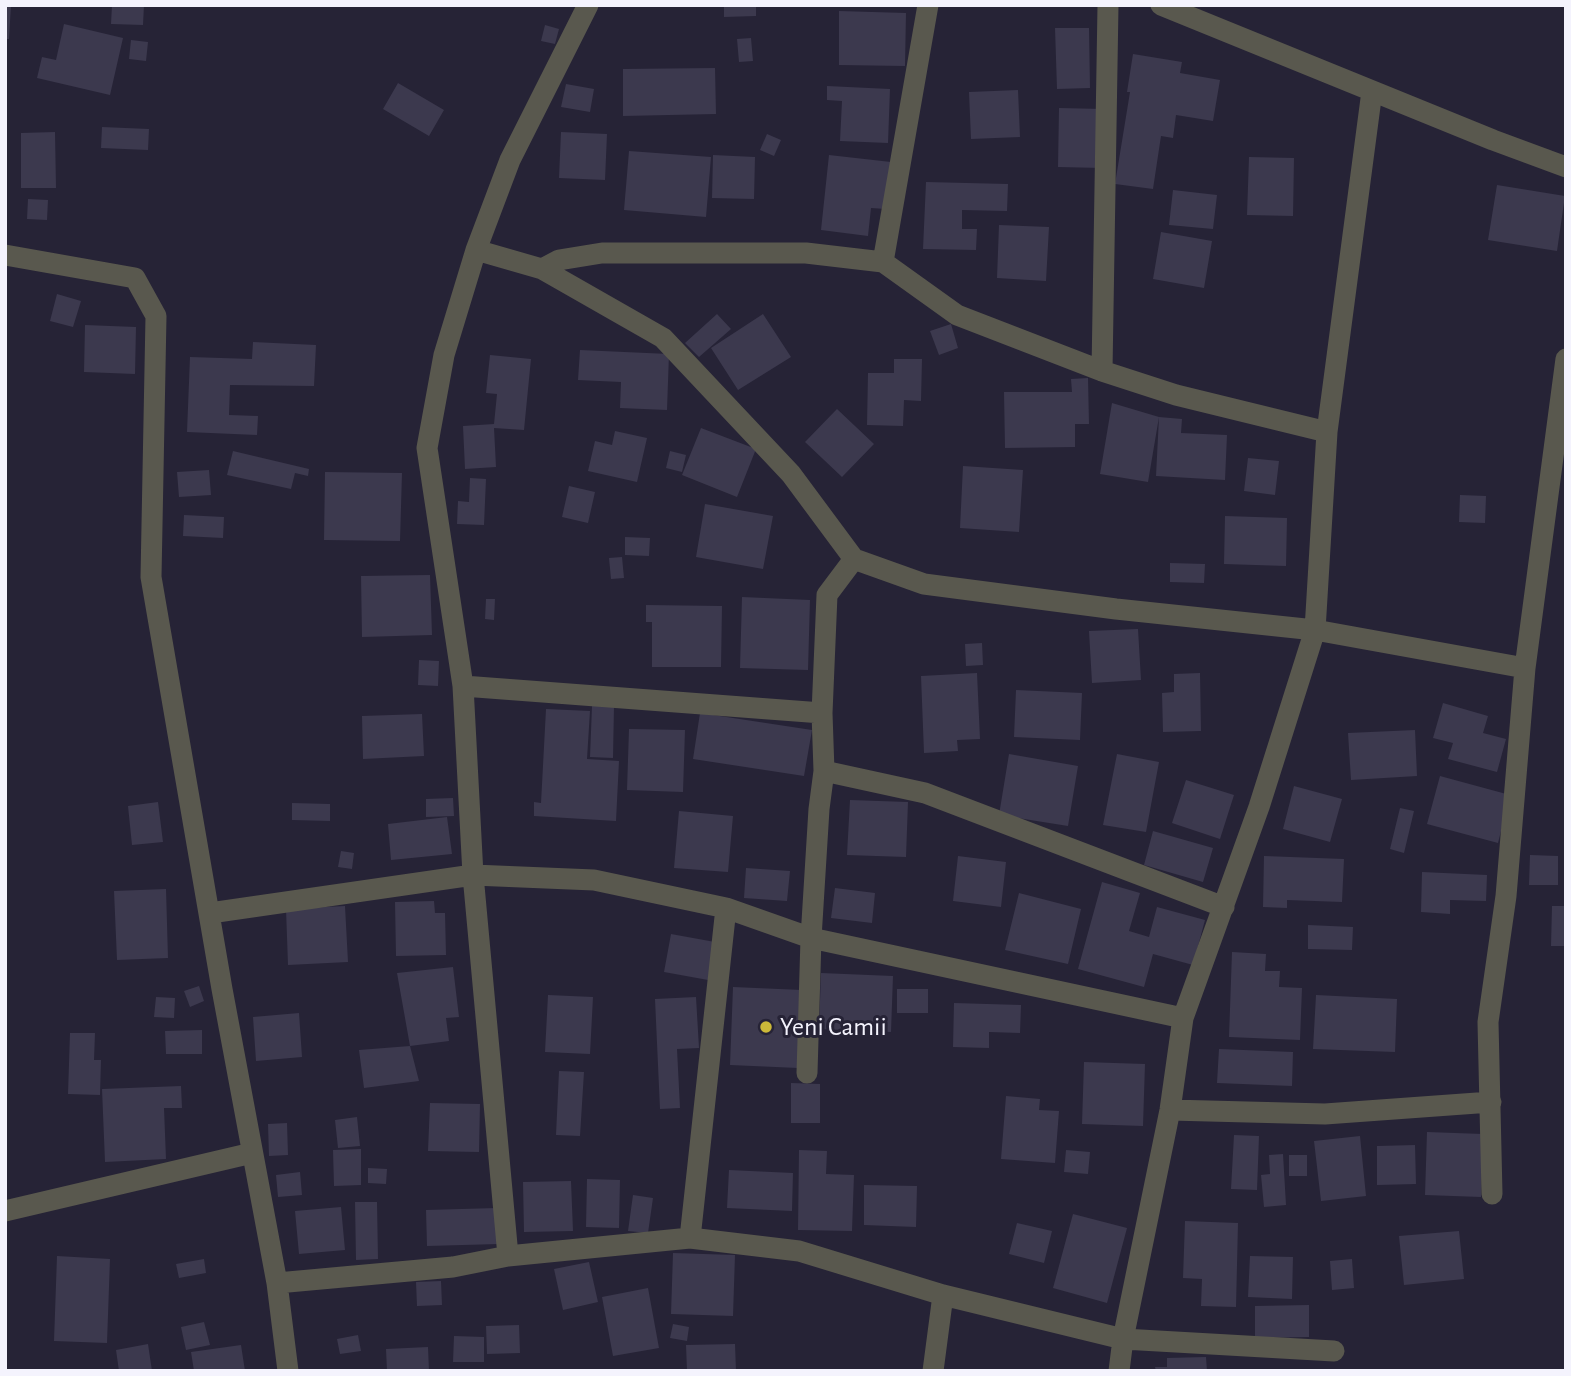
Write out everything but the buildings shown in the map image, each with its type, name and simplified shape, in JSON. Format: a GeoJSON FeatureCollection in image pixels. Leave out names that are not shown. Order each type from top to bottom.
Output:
{"type":"FeatureCollection","features":[{"type":"Feature","properties":{"kind":"street"},"geometry":{"type":"LineString","coordinates":[[508,1256],[473,876],[463,686],[427,448],[444,355],[476,250],[510,160],[587,5]]}},
{"type":"Feature","properties":{"kind":"street"},"geometry":{"type":"LineString","coordinates":[[883,262],[929,5]]}},
{"type":"Feature","properties":{"kind":"street"},"geometry":{"type":"LineString","coordinates":[[1102,371],[1108,5]]}},
{"type":"Feature","properties":{"kind":"street"},"geometry":{"type":"LineString","coordinates":[[1161,5],[1566,167]]}},
{"type":"Feature","properties":{"kind":"street"},"geometry":{"type":"LineString","coordinates":[[1119,1371],[1123,1339],[1170,1110],[1183,1018],[1259,807],[1315,630],[1327,432],[1372,91]]}},
{"type":"Feature","properties":{"kind":"street"},"geometry":{"type":"LineString","coordinates":[[476,250],[542,270],[663,338],[790,474],[855,559],[924,584],[1116,609],[1315,630],[1525,668]]}},
{"type":"Feature","properties":{"kind":"street"},"geometry":{"type":"LineString","coordinates":[[542,270],[559,260],[601,253],[806,253],[883,262],[957,315],[1102,371],[1176,396],[1327,432]]}},
{"type":"Feature","properties":{"kind":"street"},"geometry":{"type":"LineString","coordinates":[[5,255],[135,278],[156,316],[151,577],[277,1283],[288,1371]]}},
{"type":"Feature","properties":{"kind":"street"},"geometry":{"type":"LineString","coordinates":[[1492,1194],[1488,1022],[1506,896],[1525,668],[1566,359]]}},
{"type":"Feature","properties":{"kind":"street"},"geometry":{"type":"LineString","coordinates":[[807,1073],[811,938],[824,771],[822,713],[827,595],[855,559]]}},
{"type":"Feature","properties":{"kind":"street"},"geometry":{"type":"LineString","coordinates":[[463,686],[822,713]]}},
{"type":"Feature","properties":{"kind":"street"},"geometry":{"type":"LineString","coordinates":[[824,771],[925,793],[1224,907]]}},
{"type":"Feature","properties":{"kind":"street"},"geometry":{"type":"LineString","coordinates":[[210,913],[473,876],[594,880],[726,908],[811,938],[1183,1018]]}},
{"type":"Feature","properties":{"kind":"street"},"geometry":{"type":"LineString","coordinates":[[691,1238],[726,908]]}},
{"type":"Feature","properties":{"kind":"street"},"geometry":{"type":"LineString","coordinates":[[1170,1110],[1325,1114],[1490,1102]]}},
{"type":"Feature","properties":{"kind":"street"},"geometry":{"type":"LineString","coordinates":[[5,1211],[252,1153]]}},
{"type":"Feature","properties":{"kind":"street"},"geometry":{"type":"LineString","coordinates":[[277,1283],[453,1266],[508,1256],[691,1238],[799,1251],[943,1295],[1123,1339],[1334,1351]]}},
{"type":"Feature","properties":{"kind":"street"},"geometry":{"type":"LineString","coordinates":[[933,1371],[943,1295]]}},
{"type":"Feature","properties":{"kind":"place","name":"Yeni Camii"},"geometry":{"type":"Point","coordinates":[766,1027]}}]}
